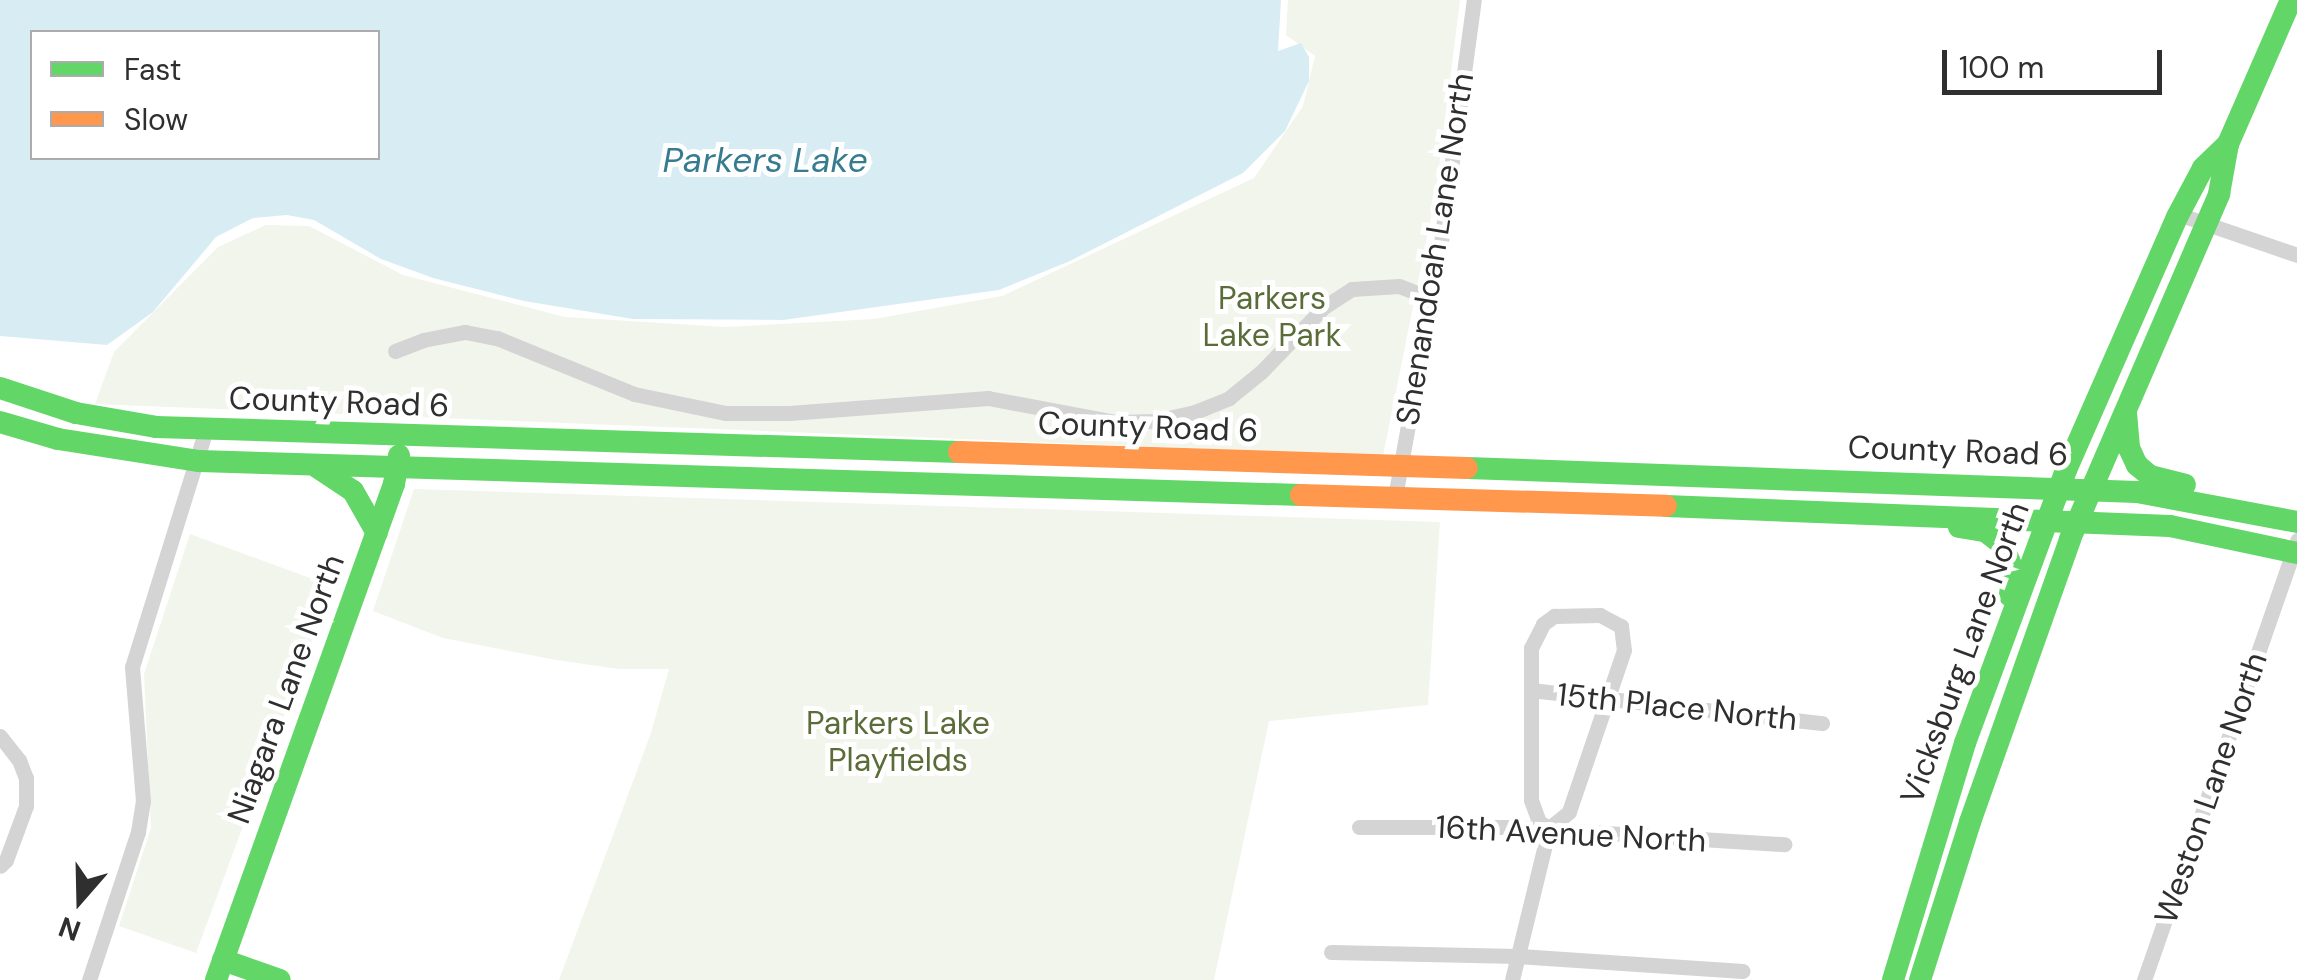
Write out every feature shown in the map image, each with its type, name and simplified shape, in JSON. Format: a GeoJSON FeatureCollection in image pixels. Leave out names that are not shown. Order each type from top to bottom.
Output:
{"type":"FeatureCollection","features":[{"type":"Feature","properties":{"kind":"main road","name":"Vicksburg Lane North"},"geometry":{"type":"LineString","coordinates":[[1920,980],[1970,822],[2078,519],[2206,224],[2222,182],[2228,144],[2290,0]]}},
{"type":"Feature","properties":{"kind":"main road","name":"Vicksburg Lane North"},"geometry":{"type":"LineString","coordinates":[[1894,980],[1933,840],[2047,518],[2178,214],[2203,168],[2228,144]]}},
{"type":"Feature","properties":{"kind":"main road","name":"County Road 6"},"geometry":{"type":"LineString","coordinates":[[0,388],[76,412],[156,426],[206,429],[2092,488],[2181,498],[2295,538]]}},
{"type":"Feature","properties":{"kind":"main road"},"geometry":{"type":"LineString","coordinates":[[2126,408],[2129,448],[2137,465],[2150,476],[2256,499],[2295,538]]}},
{"type":"Feature","properties":{"kind":"main road","name":"County Road 6"},"geometry":{"type":"LineString","coordinates":[[0,422],[58,440],[199,461],[2078,519],[2295,538]]}},
{"type":"Feature","properties":{"kind":"main road","name":"Niagara Lane North"},"geometry":{"type":"LineString","coordinates":[[220,970],[376,532],[397,468],[401,437]]}},
{"type":"Feature","properties":{"kind":"main road"},"geometry":{"type":"LineString","coordinates":[[314,465],[353,491],[376,532]]}},
{"type":"Feature","properties":{"kind":"main road"},"geometry":{"type":"LineString","coordinates":[[1817,510],[1855,523],[1973,528],[1996,537],[2013,570],[2004,634]]}},
{"type":"Feature","properties":{"kind":"main road"},"geometry":{"type":"LineString","coordinates":[[220,970],[280,980]]}},
{"type":"Feature","properties":{"kind":"street","name":"Shenandoah Lane North"},"geometry":{"type":"LineString","coordinates":[[1395,497],[1430,298],[1474,0]]}},
{"type":"Feature","properties":{"kind":"street"},"geometry":{"type":"LineString","coordinates":[[2178,214],[2297,255]]}},
{"type":"Feature","properties":{"kind":"street"},"geometry":{"type":"LineString","coordinates":[[395,351],[423,340],[465,332],[497,338],[634,394],[726,413],[789,413],[988,398],[1114,422],[1155,422],[1229,398],[1261,372],[1324,307],[1352,289],[1379,284],[1399,286],[1430,298]]}},
{"type":"Feature","properties":{"kind":"street"},"geometry":{"type":"LineString","coordinates":[[89,980],[138,832],[143,801],[132,667],[206,429]]}},
{"type":"Feature","properties":{"kind":"street","name":"Weston Lane North"},"geometry":{"type":"LineString","coordinates":[[2144,980],[2295,538]]}},
{"type":"Feature","properties":{"kind":"street"},"geometry":{"type":"LineString","coordinates":[[1512,980],[1549,828],[1569,812],[1624,650],[1621,626],[1600,614],[1554,616],[1534,636],[1532,812],[1549,828]]}},
{"type":"Feature","properties":{"kind":"street","name":"15th Place North"},"geometry":{"type":"LineString","coordinates":[[1531,690],[1822,724]]}},
{"type":"Feature","properties":{"kind":"street"},"geometry":{"type":"LineString","coordinates":[[0,736],[19,760],[26,778],[26,806],[0,866]]}},
{"type":"Feature","properties":{"kind":"street","name":"16th Avenue North"},"geometry":{"type":"LineString","coordinates":[[1358,827],[1549,828],[1784,844]]}},
{"type":"Feature","properties":{"kind":"street"},"geometry":{"type":"LineString","coordinates":[[1332,952],[1518,956],[1743,971]]}},
{"type":"Feature","properties":{"kind":"green space","name":"Parkers Lake Park"},"geometry":{"type":"Polygon","coordinates":[[[1288,0],[1460,0],[1436,192],[1383,456],[95,404],[114,352],[218,247],[266,225],[309,226],[403,275],[565,317],[726,327],[874,319],[1002,296],[1254,178],[1303,106],[1315,56],[1286,35],[1288,0]]]}},
{"type":"Feature","properties":{"kind":"green space","name":"Parkers Lake Playfields"},"geometry":{"type":"Polygon","coordinates":[[[414,489],[1440,522],[1428,705],[1269,721],[1214,980],[559,980],[651,733],[669,669],[619,669],[443,638],[373,611],[414,489]]]}},
{"type":"Feature","properties":{"kind":"green space"},"geometry":{"type":"Polygon","coordinates":[[[190,534],[332,586],[196,953],[119,926],[151,828],[144,674],[190,534]]]}},
{"type":"Feature","properties":{"kind":"water","name":"Parkers Lake"},"geometry":{"type":"Polygon","coordinates":[[[0,0],[1281,0],[1278,51],[1301,43],[1309,57],[1309,81],[1285,131],[1243,173],[1070,261],[999,290],[783,320],[633,319],[524,301],[433,278],[381,259],[314,220],[287,215],[253,218],[216,237],[153,312],[107,345],[0,336],[0,0]]]}},
{"type":"Feature","properties":{"kind":"traffic: fast"},"geometry":{"type":"LineString","coordinates":[[1920,980],[1970,822],[2070,539],[2219,194],[2228,144],[2291,0]]}},
{"type":"Feature","properties":{"kind":"traffic: fast"},"geometry":{"type":"LineString","coordinates":[[1893,980],[1965,743],[2066,470],[2177,217],[2203,168],[2228,144]]}},
{"type":"Feature","properties":{"kind":"traffic: fast"},"geometry":{"type":"LineString","coordinates":[[0,388],[76,413],[156,427],[959,452]]}},
{"type":"Feature","properties":{"kind":"traffic: fast"},"geometry":{"type":"LineString","coordinates":[[2126,413],[2129,448],[2137,465],[2150,476],[2185,485]]}},
{"type":"Feature","properties":{"kind":"traffic: fast"},"geometry":{"type":"LineString","coordinates":[[0,422],[58,439],[199,461],[1301,495]]}},
{"type":"Feature","properties":{"kind":"traffic: fast"},"geometry":{"type":"LineString","coordinates":[[216,980],[394,484],[399,455]]}},
{"type":"Feature","properties":{"kind":"traffic: fast"},"geometry":{"type":"LineString","coordinates":[[317,467],[353,491],[377,533]]}},
{"type":"Feature","properties":{"kind":"traffic: fast"},"geometry":{"type":"LineString","coordinates":[[1467,468],[2137,492],[2297,522]]}},
{"type":"Feature","properties":{"kind":"traffic: fast"},"geometry":{"type":"LineString","coordinates":[[1666,506],[2170,526],[2297,553]]}},
{"type":"Feature","properties":{"kind":"traffic: fast"},"geometry":{"type":"LineString","coordinates":[[1959,527],[1985,531],[2003,545],[2013,570],[2010,596]]}},
{"type":"Feature","properties":{"kind":"traffic: fast"},"geometry":{"type":"LineString","coordinates":[[223,960],[280,980]]}},
{"type":"Feature","properties":{"kind":"traffic: slow"},"geometry":{"type":"LineString","coordinates":[[959,452],[1467,468]]}},
{"type":"Feature","properties":{"kind":"traffic: slow"},"geometry":{"type":"LineString","coordinates":[[1301,495],[1666,506]]}}]}
